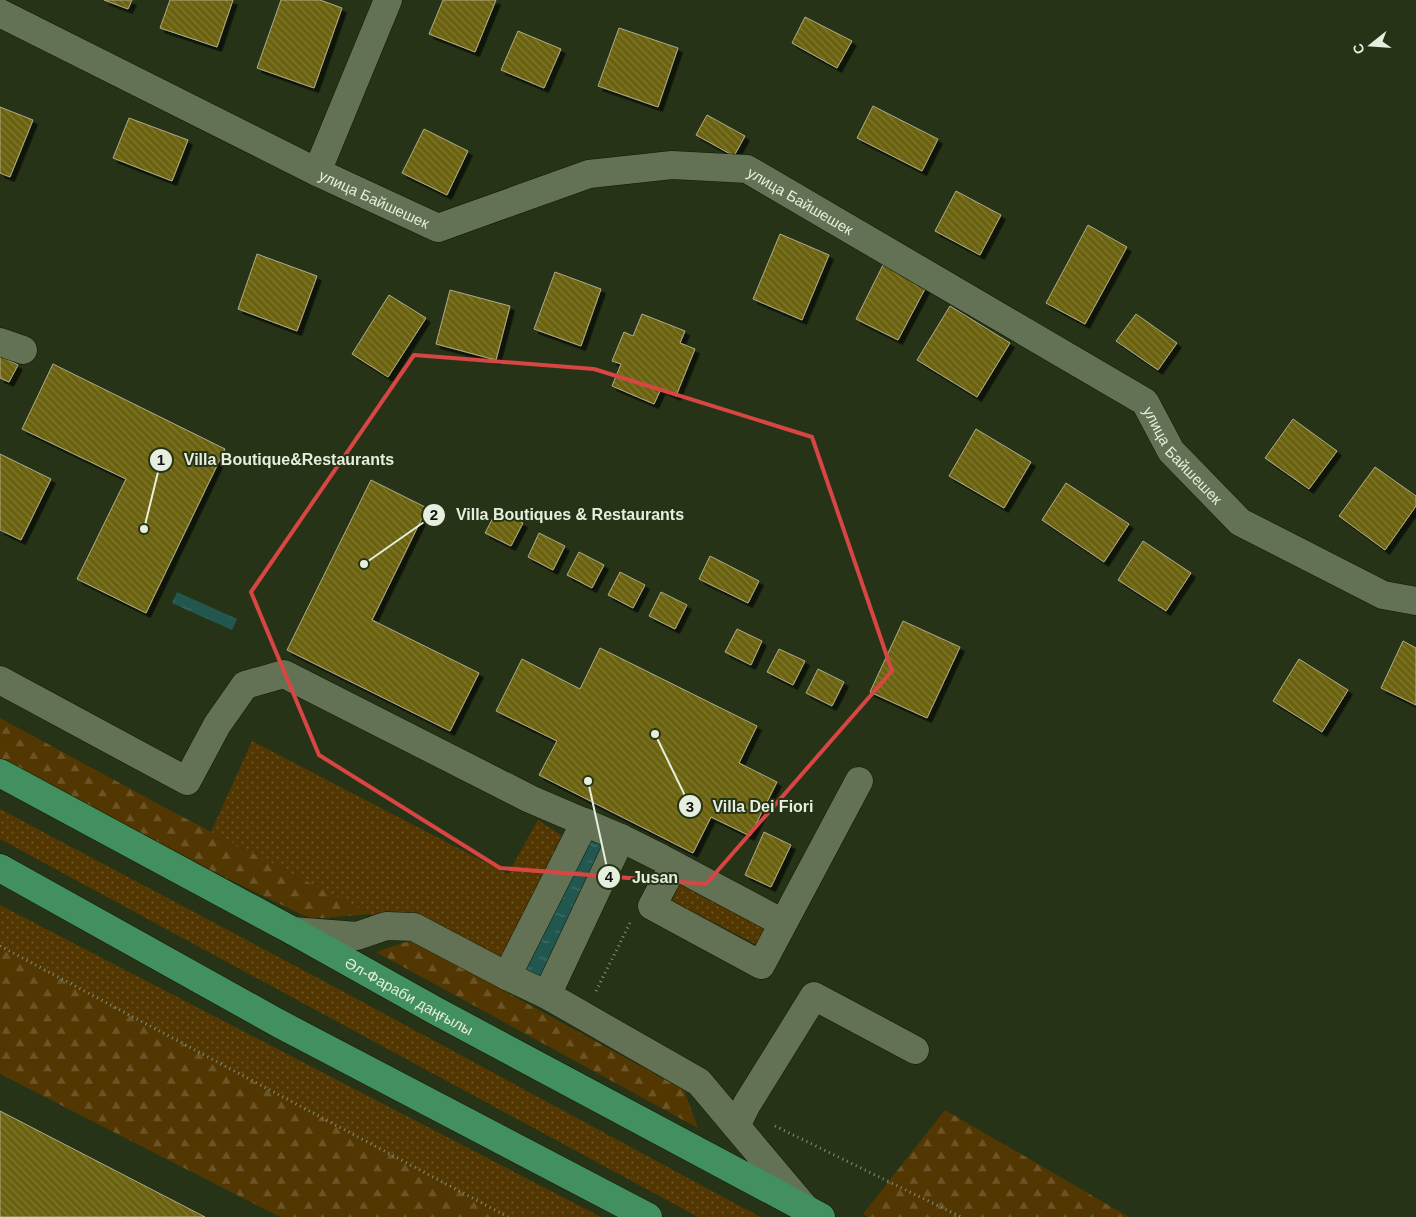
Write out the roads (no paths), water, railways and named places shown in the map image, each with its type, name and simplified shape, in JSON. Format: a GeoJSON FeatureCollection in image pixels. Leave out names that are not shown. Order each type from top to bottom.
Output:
{"type":"FeatureCollection","features":[{"type":"Feature","properties":{"kind":"main road","name":"Әл-Фараби даңғылы"},"geometry":{"type":"LineString","coordinates":[[0,773],[293,931],[436,1011],[813,1213]]}},
{"type":"Feature","properties":{"kind":"main road"},"geometry":{"type":"LineString","coordinates":[[0,868],[278,1023],[648,1217]]}},
{"type":"Feature","properties":{"kind":"street"},"geometry":{"type":"LineString","coordinates":[[316,172],[388,0]]}},
{"type":"Feature","properties":{"kind":"street","name":"улица Байшешек"},"geometry":{"type":"LineString","coordinates":[[0,12],[316,172],[438,228],[589,174],[672,165],[747,169],[1145,402],[1171,451],[1240,522],[1383,595],[1416,601]]}},
{"type":"Feature","properties":{"kind":"street"},"geometry":{"type":"LineString","coordinates":[[0,680],[187,781],[216,725],[245,685],[284,674],[530,799],[622,838],[783,923]]}},
{"type":"Feature","properties":{"kind":"street"},"geometry":{"type":"LineString","coordinates":[[674,865],[652,906],[761,965],[859,780]]}},
{"type":"Feature","properties":{"kind":"street"},"geometry":{"type":"LineString","coordinates":[[507,976],[585,822]]}},
{"type":"Feature","properties":{"kind":"street"},"geometry":{"type":"LineString","coordinates":[[547,996],[622,838]]}},
{"type":"Feature","properties":{"kind":"street"},"geometry":{"type":"LineString","coordinates":[[293,931],[357,936],[386,926],[414,927],[547,996],[699,1082],[742,1115],[813,1213]]}},
{"type":"Feature","properties":{"kind":"street"},"geometry":{"type":"LineString","coordinates":[[742,1115],[814,996],[915,1050]]}},
{"type":"Feature","properties":{"kind":"water"},"geometry":{"type":"Polygon","coordinates":[[[177,592],[237,619],[232,630],[172,603],[177,592]]]}},
{"type":"Feature","properties":{"kind":"water"},"geometry":{"type":"Polygon","coordinates":[[[587,839],[608,846],[543,981],[524,971],[587,839]]]}},
{"type":"Feature","properties":{"kind":"place","name":"Villa Boutique&Restaurants"},"geometry":{"type":"Point","coordinates":[144,529]}},
{"type":"Feature","properties":{"kind":"place","name":"Villa Boutiques & Restaurants"},"geometry":{"type":"Point","coordinates":[364,564]}},
{"type":"Feature","properties":{"kind":"place","name":"Villa Dei Fiori"},"geometry":{"type":"Point","coordinates":[655,734]}},
{"type":"Feature","properties":{"kind":"place","name":"Jusan"},"geometry":{"type":"Point","coordinates":[588,781]}}]}
